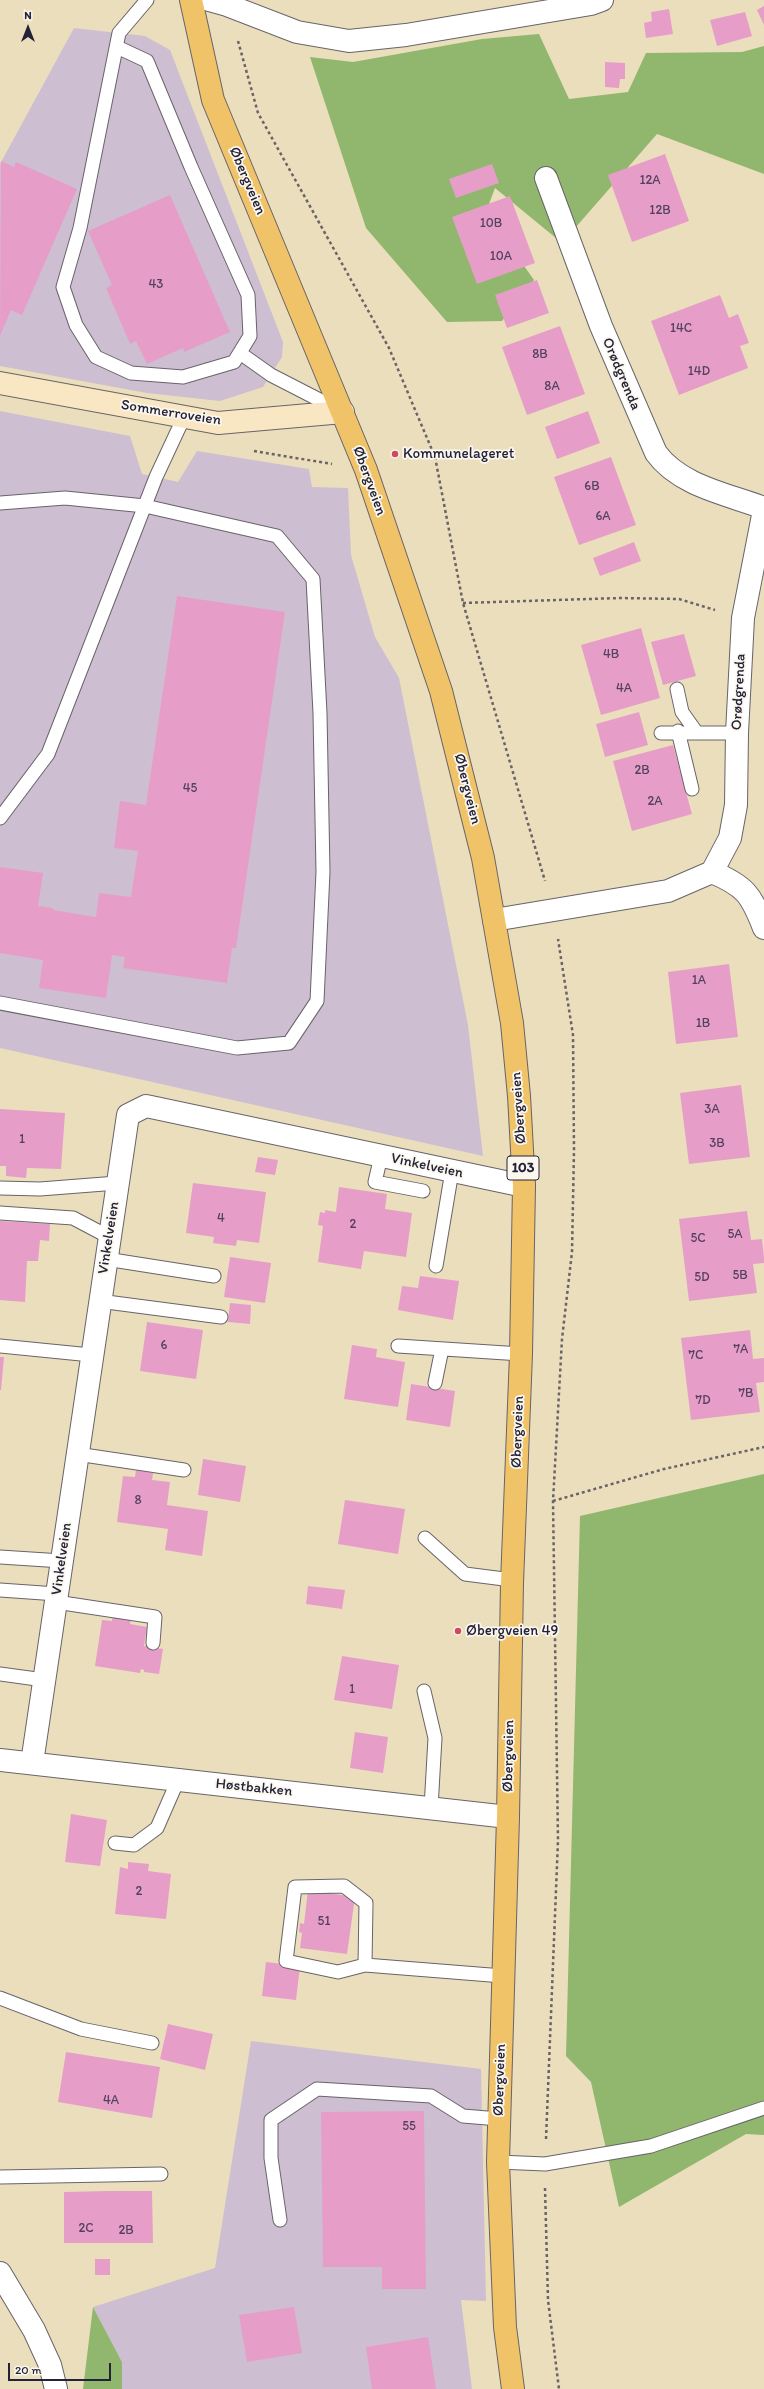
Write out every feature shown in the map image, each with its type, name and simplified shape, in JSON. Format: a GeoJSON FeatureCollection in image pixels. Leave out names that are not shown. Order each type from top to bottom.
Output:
{"type":"FeatureCollection","features":[{"type":"Feature","properties":{"kind":"main road","name":"Øbergveien"},"geometry":{"type":"LineString","coordinates":[[191,0],[213,100],[366,470],[441,691],[473,813],[512,1022],[519,1096],[524,1186],[521,1354],[512,1580],[508,1817],[498,2162],[505,2327],[513,2389]]}},
{"type":"Feature","properties":{"kind":"street"},"geometry":{"type":"LineString","coordinates":[[209,0],[228,5],[297,32],[349,41],[413,34],[591,4],[602,0]]}},
{"type":"Feature","properties":{"kind":"street","name":"Orødgrenda"},"geometry":{"type":"LineString","coordinates":[[546,178],[602,326],[656,453],[665,465],[683,477],[764,509],[742,618],[737,733],[736,805],[730,838],[712,872]]}},
{"type":"Feature","properties":{"kind":"street","name":"Sommerroveien"},"geometry":{"type":"LineString","coordinates":[[0,383],[218,423],[343,412]]}},
{"type":"Feature","properties":{"kind":"street"},"geometry":{"type":"LineString","coordinates":[[494,920],[668,891],[712,872],[741,886],[756,907],[764,928]]}},
{"type":"Feature","properties":{"kind":"street","name":"Vinkelveien"},"geometry":{"type":"LineString","coordinates":[[32,1763],[99,1301],[128,1115],[146,1106],[524,1186]]}},
{"type":"Feature","properties":{"kind":"street","name":"Høstbakken"},"geometry":{"type":"LineString","coordinates":[[0,1760],[508,1817]]}},
{"type":"Feature","properties":{"kind":"street"},"geometry":{"type":"LineString","coordinates":[[0,2273],[34,2330],[50,2365],[56,2389]]}},
{"type":"Feature","properties":{"kind":"lane"},"geometry":{"type":"LineString","coordinates":[[117,47],[147,61],[191,167],[248,295],[250,336],[234,362],[183,377],[131,373],[96,358],[76,325],[63,287],[82,221],[119,33],[144,1]]}},
{"type":"Feature","properties":{"kind":"lane"},"geometry":{"type":"LineString","coordinates":[[240,353],[271,375],[343,412]]}},
{"type":"Feature","properties":{"kind":"lane"},"geometry":{"type":"LineString","coordinates":[[0,818],[48,754],[145,506],[184,417]]}},
{"type":"Feature","properties":{"kind":"lane"},"geometry":{"type":"LineString","coordinates":[[0,503],[65,498],[145,506],[277,536],[312,579],[320,713],[324,872],[317,1001],[289,1043],[237,1048],[0,1003]]}},
{"type":"Feature","properties":{"kind":"lane"},"geometry":{"type":"LineString","coordinates":[[677,689],[682,712],[697,733]]}},
{"type":"Feature","properties":{"kind":"lane"},"geometry":{"type":"LineString","coordinates":[[678,732],[692,789]]}},
{"type":"Feature","properties":{"kind":"lane"},"geometry":{"type":"LineString","coordinates":[[661,733],[737,733]]}},
{"type":"Feature","properties":{"kind":"lane"},"geometry":{"type":"LineString","coordinates":[[381,1156],[375,1182],[423,1191]]}},
{"type":"Feature","properties":{"kind":"lane"},"geometry":{"type":"LineString","coordinates":[[436,1266],[452,1171]]}},
{"type":"Feature","properties":{"kind":"lane"},"geometry":{"type":"LineString","coordinates":[[0,1188],[40,1189],[117,1183]]}},
{"type":"Feature","properties":{"kind":"lane"},"geometry":{"type":"LineString","coordinates":[[0,1213],[73,1218],[109,1238]]}},
{"type":"Feature","properties":{"kind":"lane"},"geometry":{"type":"LineString","coordinates":[[106,1259],[214,1276]]}},
{"type":"Feature","properties":{"kind":"lane"},"geometry":{"type":"LineString","coordinates":[[99,1301],[221,1317]]}},
{"type":"Feature","properties":{"kind":"lane"},"geometry":{"type":"LineString","coordinates":[[0,1346],[91,1355]]}},
{"type":"Feature","properties":{"kind":"lane"},"geometry":{"type":"LineString","coordinates":[[398,1346],[521,1354]]}},
{"type":"Feature","properties":{"kind":"lane"},"geometry":{"type":"LineString","coordinates":[[435,1383],[442,1349]]}},
{"type":"Feature","properties":{"kind":"lane"},"geometry":{"type":"LineString","coordinates":[[77,1454],[184,1470]]}},
{"type":"Feature","properties":{"kind":"lane"},"geometry":{"type":"LineString","coordinates":[[425,1538],[465,1574],[512,1580]]}},
{"type":"Feature","properties":{"kind":"lane"},"geometry":{"type":"LineString","coordinates":[[0,1557],[62,1561]]}},
{"type":"Feature","properties":{"kind":"lane"},"geometry":{"type":"LineString","coordinates":[[0,1590],[57,1598],[156,1617],[153,1643]]}},
{"type":"Feature","properties":{"kind":"lane"},"geometry":{"type":"LineString","coordinates":[[0,1674],[44,1680]]}},
{"type":"Feature","properties":{"kind":"lane"},"geometry":{"type":"LineString","coordinates":[[424,1691],[435,1738],[431,1808]]}},
{"type":"Feature","properties":{"kind":"lane"},"geometry":{"type":"LineString","coordinates":[[115,1843],[134,1845],[157,1828],[178,1780]]}},
{"type":"Feature","properties":{"kind":"lane"},"geometry":{"type":"LineString","coordinates":[[365,1965],[366,1903],[344,1886],[295,1887],[286,1961],[338,1972],[365,1965],[503,1976]]}},
{"type":"Feature","properties":{"kind":"lane"},"geometry":{"type":"LineString","coordinates":[[0,1998],[81,2029],[152,2043]]}},
{"type":"Feature","properties":{"kind":"lane"},"geometry":{"type":"LineString","coordinates":[[280,2220],[271,2158],[271,2120],[317,2089],[431,2096],[463,2116],[499,2119]]}},
{"type":"Feature","properties":{"kind":"lane"},"geometry":{"type":"LineString","coordinates":[[498,2162],[545,2164],[651,2146],[764,2108]]}},
{"type":"Feature","properties":{"kind":"lane"},"geometry":{"type":"LineString","coordinates":[[0,2177],[161,2174]]}},
{"type":"Feature","properties":{"kind":"path"},"geometry":{"type":"LineString","coordinates":[[463,603],[620,598],[679,599],[742,618]]}},
{"type":"Feature","properties":{"kind":"path"},"geometry":{"type":"LineString","coordinates":[[553,1501],[664,1469],[764,1447]]}},
{"type":"Feature","properties":{"kind":"shaded area"},"geometry":{"type":"Polygon","coordinates":[[[74,28],[145,36],[170,50],[283,342],[282,357],[263,387],[220,401],[147,393],[0,366],[0,164],[74,28]]]}},
{"type":"Feature","properties":{"kind":"shaded area"},"geometry":{"type":"Polygon","coordinates":[[[0,411],[130,436],[142,474],[178,482],[197,451],[309,469],[312,487],[348,488],[351,555],[375,637],[399,678],[468,1025],[483,1156],[0,1048],[0,411]]]}},
{"type":"Feature","properties":{"kind":"shaded area"},"geometry":{"type":"Polygon","coordinates":[[[251,2041],[481,2069],[486,2301],[461,2300],[472,2389],[122,2389],[122,2362],[93,2307],[215,2268],[251,2041]]]}},
{"type":"Feature","properties":{"kind":"green space"},"geometry":{"type":"Polygon","coordinates":[[[539,34],[569,99],[628,92],[646,53],[742,52],[764,46],[764,174],[657,134],[562,243],[495,188],[486,212],[534,280],[502,321],[447,322],[366,228],[310,57],[353,62],[482,39],[539,34]]]}},
{"type":"Feature","properties":{"kind":"green space"},"geometry":{"type":"Polygon","coordinates":[[[764,1474],[764,2135],[746,2134],[619,2207],[591,2082],[566,2056],[580,1516],[764,1474]]]}},
{"type":"Feature","properties":{"kind":"green space"},"geometry":{"type":"Polygon","coordinates":[[[93,2307],[122,2362],[122,2389],[83,2389],[93,2307]]]}},
{"type":"Feature","properties":{"kind":"building"},"geometry":{"type":"Polygon","coordinates":[[[764,6],[764,25],[757,10],[764,6]]]}},
{"type":"Feature","properties":{"kind":"building"},"geometry":{"type":"Polygon","coordinates":[[[669,9],[673,34],[646,38],[644,23],[652,21],[651,12],[669,9]]]}},
{"type":"Feature","properties":{"kind":"building"},"geometry":{"type":"Polygon","coordinates":[[[745,12],[752,36],[717,46],[710,20],[745,12]]]}},
{"type":"Feature","properties":{"kind":"building"},"geometry":{"type":"Polygon","coordinates":[[[605,62],[625,63],[625,79],[620,79],[619,88],[605,87],[605,62]]]}},
{"type":"Feature","properties":{"kind":"building"},"geometry":{"type":"Polygon","coordinates":[[[665,154],[689,221],[632,242],[608,175],[665,154]]]}},
{"type":"Feature","properties":{"kind":"building"},"geometry":{"type":"Polygon","coordinates":[[[1,161],[14,167],[16,162],[77,189],[22,315],[11,310],[0,336],[1,161]]]}},
{"type":"Feature","properties":{"kind":"building"},"geometry":{"type":"Polygon","coordinates":[[[492,164],[499,183],[456,198],[449,179],[492,164]]]}},
{"type":"Feature","properties":{"kind":"building"},"geometry":{"type":"Polygon","coordinates":[[[170,195],[230,332],[184,352],[183,348],[147,364],[136,341],[130,344],[106,288],[112,285],[88,231],[170,195]]]}},
{"type":"Feature","properties":{"kind":"building"},"geometry":{"type":"Polygon","coordinates":[[[510,196],[535,263],[477,284],[452,217],[510,196]]]}},
{"type":"Feature","properties":{"kind":"building"},"geometry":{"type":"Polygon","coordinates":[[[537,280],[549,313],[507,328],[495,295],[537,280]]]}},
{"type":"Feature","properties":{"kind":"building"},"geometry":{"type":"Polygon","coordinates":[[[720,295],[729,318],[738,314],[749,343],[740,346],[748,368],[679,395],[651,321],[720,295]]]}},
{"type":"Feature","properties":{"kind":"building"},"geometry":{"type":"Polygon","coordinates":[[[560,326],[585,394],[527,415],[502,347],[560,326]]]}},
{"type":"Feature","properties":{"kind":"building"},"geometry":{"type":"Polygon","coordinates":[[[588,411],[600,443],[557,459],[545,427],[588,411]]]}},
{"type":"Feature","properties":{"kind":"building"},"geometry":{"type":"Polygon","coordinates":[[[611,457],[636,525],[579,545],[554,477],[611,457]]]}},
{"type":"Feature","properties":{"kind":"building"},"geometry":{"type":"Polygon","coordinates":[[[634,542],[641,561],[600,576],[593,558],[634,542]]]}},
{"type":"Feature","properties":{"kind":"building"},"geometry":{"type":"Polygon","coordinates":[[[177,596],[285,612],[236,948],[232,948],[227,983],[123,968],[125,957],[112,955],[106,998],[39,988],[43,960],[0,953],[0,867],[43,873],[38,906],[53,908],[53,910],[96,917],[99,893],[131,897],[138,851],[114,848],[120,801],[146,805],[177,596]]]}},
{"type":"Feature","properties":{"kind":"building"},"geometry":{"type":"Polygon","coordinates":[[[641,628],[660,698],[601,715],[581,645],[641,628]]]}},
{"type":"Feature","properties":{"kind":"building"},"geometry":{"type":"Polygon","coordinates":[[[684,634],[696,676],[663,685],[651,642],[684,634]]]}},
{"type":"Feature","properties":{"kind":"building"},"geometry":{"type":"Polygon","coordinates":[[[639,712],[648,745],[605,757],[596,724],[639,712]]]}},
{"type":"Feature","properties":{"kind":"building"},"geometry":{"type":"Polygon","coordinates":[[[673,745],[692,814],[632,831],[613,761],[673,745]]]}},
{"type":"Feature","properties":{"kind":"building"},"geometry":{"type":"Polygon","coordinates":[[[729,964],[738,1037],[676,1044],[668,972],[729,964]]]}},
{"type":"Feature","properties":{"kind":"building"},"geometry":{"type":"Polygon","coordinates":[[[741,1085],[750,1157],[689,1164],[680,1093],[741,1085]]]}},
{"type":"Feature","properties":{"kind":"building"},"geometry":{"type":"Polygon","coordinates":[[[0,1109],[65,1113],[61,1169],[27,1168],[26,1178],[6,1176],[6,1166],[0,1166],[0,1109]]]}},
{"type":"Feature","properties":{"kind":"building"},"geometry":{"type":"Polygon","coordinates":[[[258,1157],[278,1160],[275,1175],[255,1172],[258,1157]]]}},
{"type":"Feature","properties":{"kind":"building"},"geometry":{"type":"Polygon","coordinates":[[[193,1183],[266,1192],[259,1243],[237,1240],[236,1246],[213,1243],[214,1237],[186,1233],[193,1183]]]}},
{"type":"Feature","properties":{"kind":"building"},"geometry":{"type":"Polygon","coordinates":[[[339,1187],[387,1194],[385,1209],[412,1213],[406,1257],[364,1251],[361,1269],[318,1262],[323,1226],[318,1225],[320,1212],[325,1213],[325,1210],[336,1212],[339,1187]]]}},
{"type":"Feature","properties":{"kind":"building"},"geometry":{"type":"Polygon","coordinates":[[[747,1211],[751,1240],[762,1239],[764,1263],[753,1264],[757,1293],[689,1301],[679,1219],[747,1211]]]}},
{"type":"Feature","properties":{"kind":"building"},"geometry":{"type":"Polygon","coordinates":[[[0,1221],[50,1224],[49,1241],[40,1240],[38,1261],[27,1261],[25,1302],[0,1300],[0,1221]]]}},
{"type":"Feature","properties":{"kind":"building"},"geometry":{"type":"Polygon","coordinates":[[[230,1257],[271,1263],[265,1303],[224,1297],[230,1257]]]}},
{"type":"Feature","properties":{"kind":"building"},"geometry":{"type":"Polygon","coordinates":[[[420,1276],[459,1281],[453,1320],[398,1310],[402,1286],[418,1288],[420,1276]]]}},
{"type":"Feature","properties":{"kind":"building"},"geometry":{"type":"Polygon","coordinates":[[[230,1303],[251,1305],[250,1324],[228,1322],[230,1303]]]}},
{"type":"Feature","properties":{"kind":"building"},"geometry":{"type":"Polygon","coordinates":[[[147,1322],[203,1330],[196,1379],[140,1371],[147,1322]]]}},
{"type":"Feature","properties":{"kind":"building"},"geometry":{"type":"Polygon","coordinates":[[[750,1330],[753,1359],[764,1358],[764,1382],[756,1383],[760,1412],[691,1420],[681,1338],[750,1330]]]}},
{"type":"Feature","properties":{"kind":"building"},"geometry":{"type":"Polygon","coordinates":[[[352,1345],[377,1349],[376,1357],[405,1362],[398,1407],[344,1399],[352,1345]]]}},
{"type":"Feature","properties":{"kind":"building"},"geometry":{"type":"Polygon","coordinates":[[[0,1357],[4,1357],[1,1390],[0,1390],[0,1357]]]}},
{"type":"Feature","properties":{"kind":"building"},"geometry":{"type":"Polygon","coordinates":[[[411,1384],[455,1391],[450,1427],[406,1420],[411,1384]]]}},
{"type":"Feature","properties":{"kind":"building"},"geometry":{"type":"Polygon","coordinates":[[[203,1459],[246,1466],[240,1502],[198,1495],[203,1459]]]}},
{"type":"Feature","properties":{"kind":"building"},"geometry":{"type":"Polygon","coordinates":[[[136,1470],[153,1473],[152,1480],[170,1482],[167,1505],[208,1511],[202,1556],[165,1550],[168,1529],[117,1522],[123,1476],[135,1477],[136,1470]]]}},
{"type":"Feature","properties":{"kind":"building"},"geometry":{"type":"Polygon","coordinates":[[[345,1500],[405,1509],[398,1554],[338,1544],[345,1500]]]}},
{"type":"Feature","properties":{"kind":"building"},"geometry":{"type":"Polygon","coordinates":[[[308,1586],[345,1590],[342,1609],[306,1604],[308,1586]]]}},
{"type":"Feature","properties":{"kind":"building"},"geometry":{"type":"Polygon","coordinates":[[[113,1615],[131,1617],[130,1624],[147,1627],[144,1646],[163,1649],[159,1674],[144,1672],[144,1670],[141,1669],[140,1673],[95,1666],[102,1620],[112,1621],[113,1615]]]}},
{"type":"Feature","properties":{"kind":"building"},"geometry":{"type":"Polygon","coordinates":[[[342,1656],[399,1665],[392,1709],[334,1700],[342,1656]]]}},
{"type":"Feature","properties":{"kind":"building"},"geometry":{"type":"Polygon","coordinates":[[[355,1732],[388,1737],[383,1773],[350,1768],[355,1732]]]}},
{"type":"Feature","properties":{"kind":"building"},"geometry":{"type":"Polygon","coordinates":[[[71,1814],[107,1820],[100,1866],[65,1862],[71,1814]]]}},
{"type":"Feature","properties":{"kind":"building"},"geometry":{"type":"Polygon","coordinates":[[[128,1862],[149,1864],[148,1871],[171,1874],[166,1919],[115,1914],[120,1867],[128,1869],[128,1862]]]}},
{"type":"Feature","properties":{"kind":"building"},"geometry":{"type":"Polygon","coordinates":[[[308,1890],[355,1897],[347,1954],[300,1948],[302,1933],[299,1932],[300,1923],[304,1924],[308,1890]]]}},
{"type":"Feature","properties":{"kind":"building"},"geometry":{"type":"Polygon","coordinates":[[[266,1962],[300,1966],[296,2000],[262,1996],[266,1962]]]}},
{"type":"Feature","properties":{"kind":"building"},"geometry":{"type":"Polygon","coordinates":[[[168,2024],[213,2034],[205,2070],[160,2059],[168,2024]]]}},
{"type":"Feature","properties":{"kind":"building"},"geometry":{"type":"Polygon","coordinates":[[[66,2052],[160,2067],[152,2118],[58,2102],[66,2052]]]}},
{"type":"Feature","properties":{"kind":"building"},"geometry":{"type":"Polygon","coordinates":[[[424,2111],[426,2289],[382,2289],[382,2267],[323,2267],[321,2112],[424,2111]]]}},
{"type":"Feature","properties":{"kind":"building"},"geometry":{"type":"Polygon","coordinates":[[[152,2191],[153,2243],[64,2243],[64,2192],[152,2191]]]}},
{"type":"Feature","properties":{"kind":"building"},"geometry":{"type":"Polygon","coordinates":[[[95,2259],[110,2259],[110,2275],[95,2275],[95,2259]]]}},
{"type":"Feature","properties":{"kind":"building"},"geometry":{"type":"Polygon","coordinates":[[[294,2307],[302,2353],[247,2362],[239,2315],[294,2307]]]}},
{"type":"Feature","properties":{"kind":"building"},"geometry":{"type":"Polygon","coordinates":[[[428,2337],[436,2389],[372,2389],[366,2347],[428,2337]]]}},
{"type":"Feature","properties":{"kind":"place","name":"Kommunelageret"},"geometry":{"type":"Point","coordinates":[395,454]}},
{"type":"Feature","properties":{"kind":"place","name":"Øbergveien 49"},"geometry":{"type":"Point","coordinates":[458,1631]}}]}
